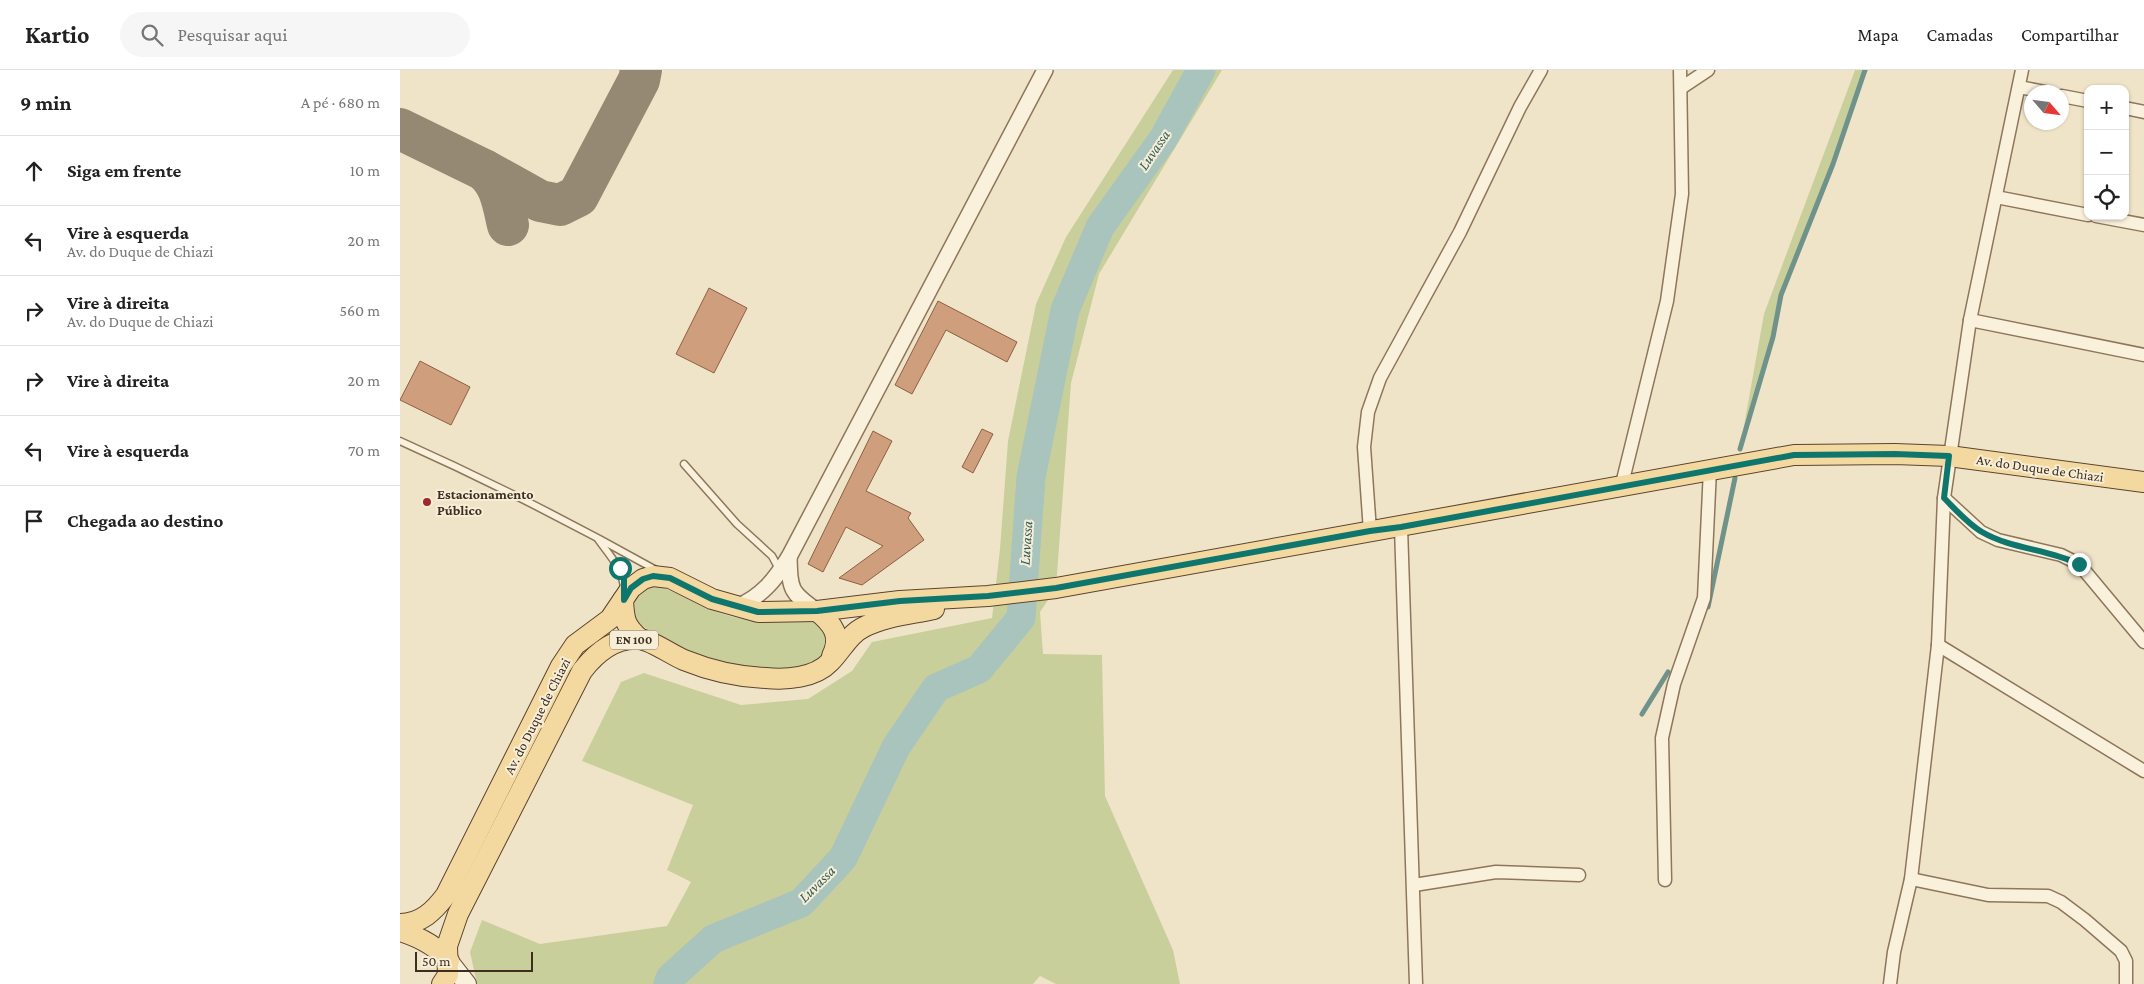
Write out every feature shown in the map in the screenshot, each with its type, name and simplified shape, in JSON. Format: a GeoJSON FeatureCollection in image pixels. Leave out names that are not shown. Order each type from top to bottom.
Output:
{"type":"FeatureCollection","features":[{"type":"Feature","properties":{"kind":"main road","name":"Av. do Duque de Chiazi"},"geometry":{"type":"LineString","coordinates":[[400,924],[417,921],[427,916],[446,895],[561,666],[575,645],[610,619],[631,588],[643,579],[653,576],[670,578],[712,599],[758,612],[817,611],[900,601],[988,596],[1056,588],[1621,488],[1710,469],[1794,455],[1895,454],[1949,456],[2144,482]]}},
{"type":"Feature","properties":{"kind":"main road","name":"Av. do Duque de Chiazi"},"geometry":{"type":"LineString","coordinates":[[449,961],[447,946],[458,914],[582,671],[594,656],[604,648],[640,639],[684,660],[714,671],[739,677],[768,679],[799,676],[816,672],[830,663],[850,638],[864,627],[988,596]]}},
{"type":"Feature","properties":{"kind":"main road","name":"EN 100"},"geometry":{"type":"LineString","coordinates":[[624,600],[624,617],[628,629],[640,639]]}},
{"type":"Feature","properties":{"kind":"main road"},"geometry":{"type":"LineString","coordinates":[[817,611],[830,621],[836,633],[836,648],[830,663]]}},
{"type":"Feature","properties":{"kind":"main road"},"geometry":{"type":"LineString","coordinates":[[400,931],[423,940],[439,950],[467,984]]}},
{"type":"Feature","properties":{"kind":"main road","name":"EN 100"},"geometry":{"type":"LineString","coordinates":[[442,984],[448,975],[449,961]]}},
{"type":"Feature","properties":{"kind":"street"},"geometry":{"type":"LineString","coordinates":[[737,607],[760,594],[780,572],[789,557],[1045,70]]}},
{"type":"Feature","properties":{"kind":"street"},"geometry":{"type":"LineString","coordinates":[[1370,531],[1364,447],[1368,412],[1380,378],[1460,232],[1520,107],[1541,70]]}},
{"type":"Feature","properties":{"kind":"street"},"geometry":{"type":"LineString","coordinates":[[1621,488],[1667,301],[1682,194],[1680,70]]}},
{"type":"Feature","properties":{"kind":"street"},"geometry":{"type":"LineString","coordinates":[[1681,88],[1708,70]]}},
{"type":"Feature","properties":{"kind":"street"},"geometry":{"type":"LineString","coordinates":[[1890,984],[1894,952],[1911,879],[1938,645],[1944,498],[1949,456],[1970,320],[2022,70]]}},
{"type":"Feature","properties":{"kind":"street"},"geometry":{"type":"LineString","coordinates":[[2019,87],[2024,88]]}},
{"type":"Feature","properties":{"kind":"street"},"geometry":{"type":"LineString","coordinates":[[2069,97],[2084,100]]}},
{"type":"Feature","properties":{"kind":"street"},"geometry":{"type":"LineString","coordinates":[[2129,109],[2144,112]]}},
{"type":"Feature","properties":{"kind":"street"},"geometry":{"type":"LineString","coordinates":[[1996,197],[2084,214]]}},
{"type":"Feature","properties":{"kind":"street"},"geometry":{"type":"LineString","coordinates":[[2115,220],[2144,226]]}},
{"type":"Feature","properties":{"kind":"street"},"geometry":{"type":"LineString","coordinates":[[1970,320],[2144,354]]}},
{"type":"Feature","properties":{"kind":"street"},"geometry":{"type":"LineString","coordinates":[[1665,880],[1662,738],[1674,684],[1704,598],[1710,469]]}},
{"type":"Feature","properties":{"kind":"street"},"geometry":{"type":"LineString","coordinates":[[1944,498],[1981,532],[1998,540],[2060,555],[2079,564],[2144,642]]}},
{"type":"Feature","properties":{"kind":"street"},"geometry":{"type":"LineString","coordinates":[[1401,527],[1416,984]]}},
{"type":"Feature","properties":{"kind":"street"},"geometry":{"type":"LineString","coordinates":[[789,557],[790,585],[802,601],[817,611]]}},
{"type":"Feature","properties":{"kind":"street"},"geometry":{"type":"LineString","coordinates":[[1938,645],[2144,771]]}},
{"type":"Feature","properties":{"kind":"street"},"geometry":{"type":"LineString","coordinates":[[1414,886],[1496,872],[1579,876]]}},
{"type":"Feature","properties":{"kind":"street"},"geometry":{"type":"LineString","coordinates":[[1911,879],[1988,895],[2048,896],[2085,920],[2120,951],[2126,961],[2126,984]]}},
{"type":"Feature","properties":{"kind":"lane"},"geometry":{"type":"LineString","coordinates":[[400,440],[467,471],[596,536],[670,578]]}},
{"type":"Feature","properties":{"kind":"lane"},"geometry":{"type":"LineString","coordinates":[[684,464],[737,524],[772,556],[780,572]]}},
{"type":"Feature","properties":{"kind":"lane"},"geometry":{"type":"LineString","coordinates":[[596,536],[624,577],[624,600]]}},
{"type":"Feature","properties":{"kind":"green space"},"geometry":{"type":"Polygon","coordinates":[[[1173,70],[1222,70],[1099,274],[1071,383],[1056,588],[1040,612],[1043,654],[1102,655],[1105,796],[1173,950],[1180,984],[1056,984],[1040,976],[1033,984],[477,984],[470,952],[482,920],[540,944],[667,926],[691,882],[667,870],[693,805],[582,761],[621,682],[644,673],[741,705],[808,699],[852,671],[872,642],[992,618],[1000,549],[1008,441],[1036,304],[1066,237],[1173,70]]]}},
{"type":"Feature","properties":{"kind":"green space"},"geometry":{"type":"Polygon","coordinates":[[[1855,70],[1868,70],[1858,89],[1833,164],[1781,295],[1773,337],[1742,437],[1764,314],[1855,70]]]}},
{"type":"Feature","properties":{"kind":"green space"},"geometry":{"type":"Polygon","coordinates":[[[654,585],[715,611],[740,618],[761,620],[804,616],[814,619],[828,630],[827,655],[807,664],[782,669],[755,668],[726,663],[698,655],[672,644],[650,631],[633,617],[635,601],[640,593],[654,585]]]}},
{"type":"Feature","properties":{"kind":"building"},"geometry":{"type":"Polygon","coordinates":[[[709,288],[747,308],[714,373],[676,354],[709,288]]]}},
{"type":"Feature","properties":{"kind":"building"},"geometry":{"type":"Polygon","coordinates":[[[938,301],[1017,342],[1007,362],[946,330],[912,394],[895,385],[938,301]]]}},
{"type":"Feature","properties":{"kind":"building"},"geometry":{"type":"Polygon","coordinates":[[[420,361],[470,387],[451,425],[400,400],[420,361]]]}},
{"type":"Feature","properties":{"kind":"building"},"geometry":{"type":"Polygon","coordinates":[[[982,429],[993,434],[973,473],[962,467],[982,429]]]}},
{"type":"Feature","properties":{"kind":"building"},"geometry":{"type":"Polygon","coordinates":[[[873,431],[892,441],[866,491],[911,513],[908,518],[924,540],[862,585],[839,578],[883,546],[846,527],[823,572],[808,564],[873,431]]]}},
{"type":"Feature","properties":{"kind":"waterway","name":"Luvassa"},"geometry":{"type":"LineString","coordinates":[[668,984],[670,978],[713,939],[801,903],[843,858],[896,747],[936,688],[979,669],[1021,618],[1031,477],[1065,310],[1100,227],[1163,139],[1201,70]]}},
{"type":"Feature","properties":{"kind":"waterway"},"geometry":{"type":"LineString","coordinates":[[1740,449],[1773,337],[1781,295],[1833,164],[1865,70]]}},
{"type":"Feature","properties":{"kind":"waterway"},"geometry":{"type":"LineString","coordinates":[[1708,607],[1735,478]]}},
{"type":"Feature","properties":{"kind":"waterway"},"geometry":{"type":"LineString","coordinates":[[1642,714],[1668,672]]}},
{"type":"Feature","properties":{"kind":"taxiway"},"geometry":{"type":"LineString","coordinates":[[484,170],[540,201],[560,205],[578,196],[639,80],[641,70]]}},
{"type":"Feature","properties":{"kind":"taxiway"},"geometry":{"type":"LineString","coordinates":[[400,129],[484,170],[498,188],[508,225]]}},
{"type":"Feature","properties":{"kind":"place","name":"Estacionamento Público"},"geometry":{"type":"Point","coordinates":[427,502]}},
{"type":"Feature","properties":{"kind":"route"},"geometry":{"type":"LineString","coordinates":[[620,568],[624,577],[624,600],[631,588],[643,579],[653,576],[670,578],[712,599],[758,612],[817,611],[900,601],[988,596],[1056,588],[1621,488],[1710,469],[1794,455],[1895,454],[1949,456],[1944,498],[1972,525],[1981,532],[1998,540],[2060,555],[2079,564]]}}]}
